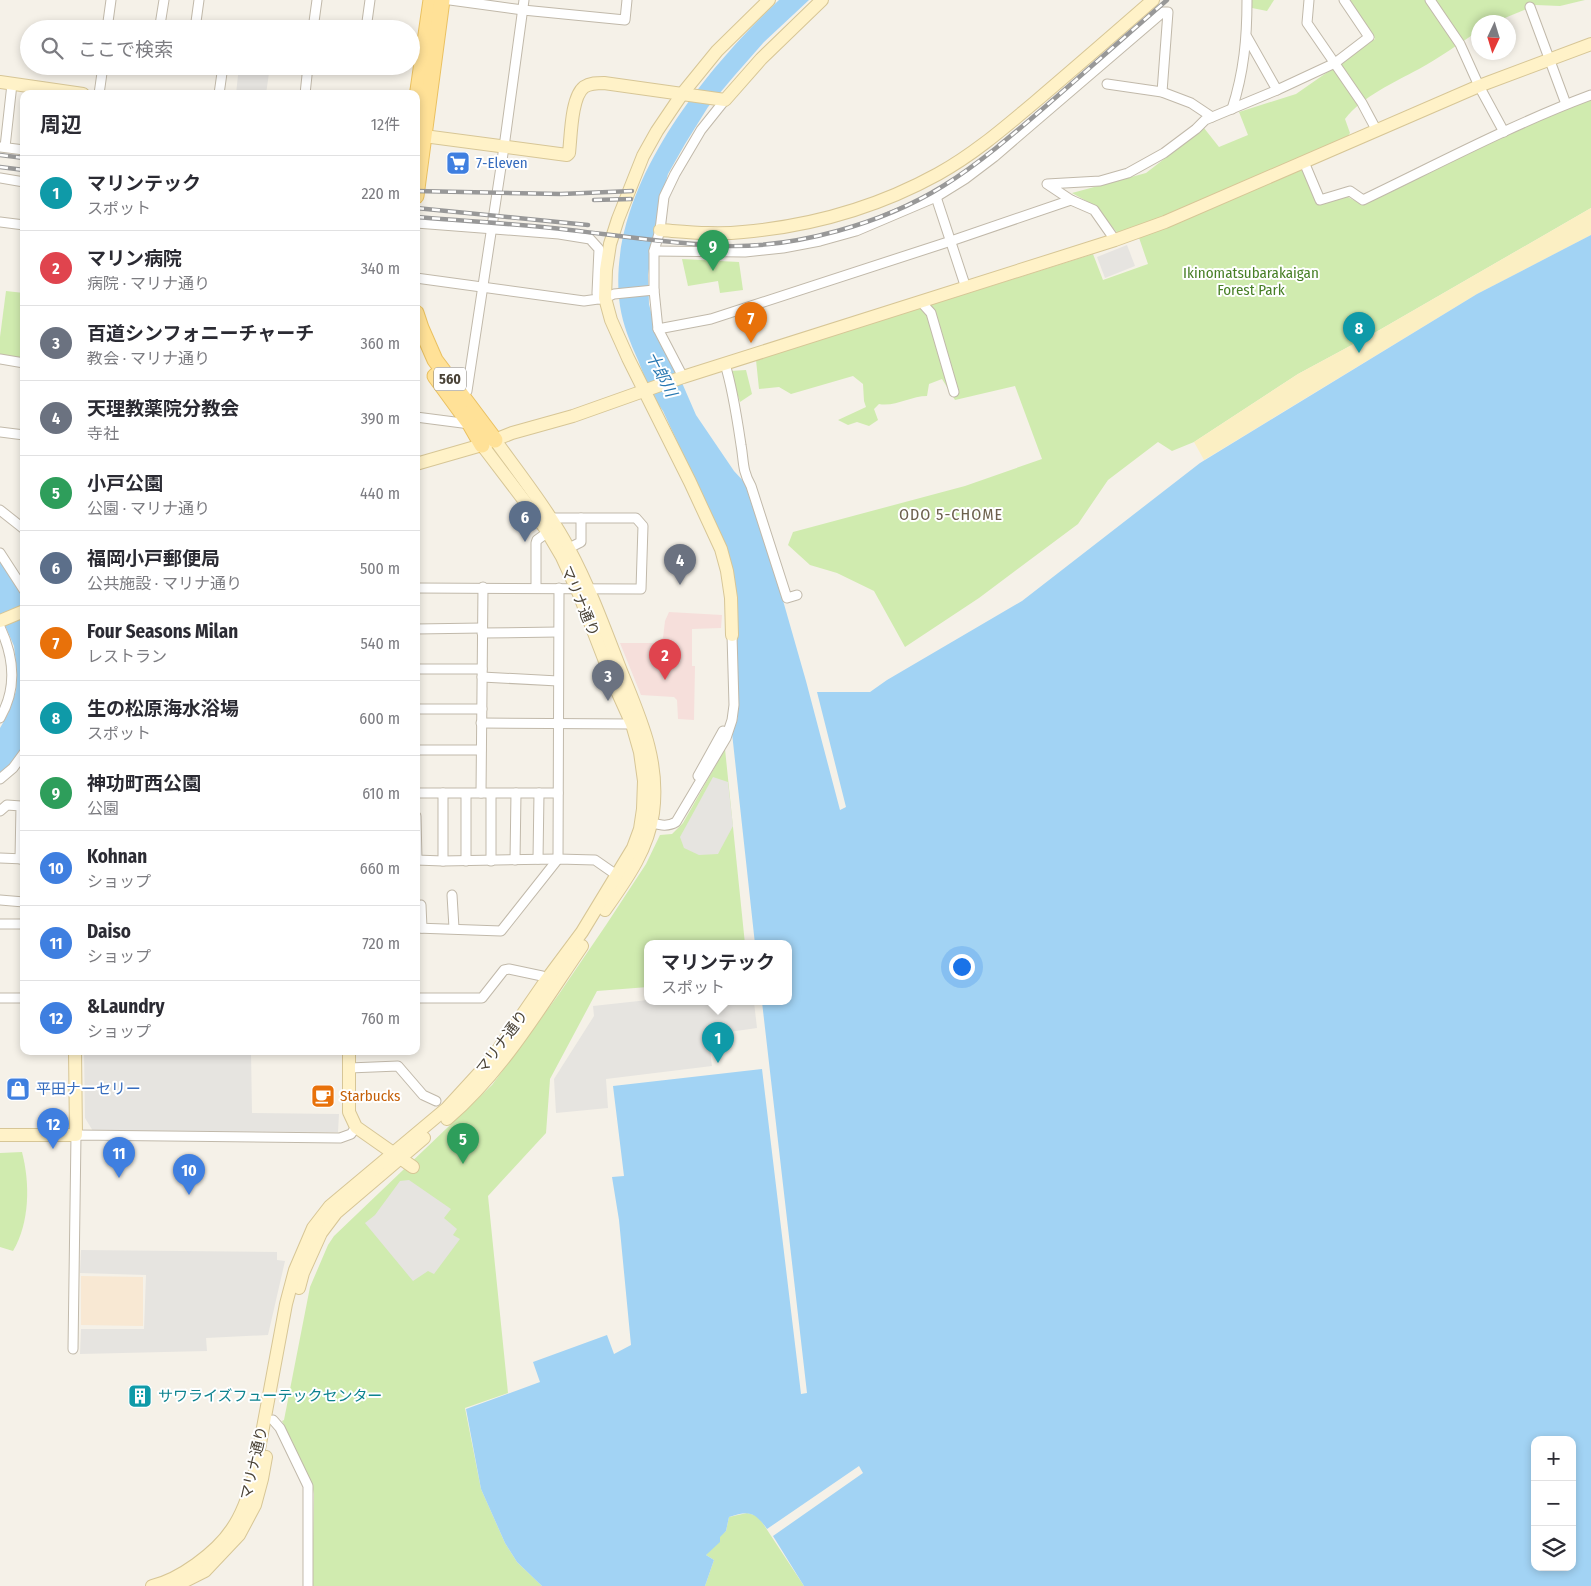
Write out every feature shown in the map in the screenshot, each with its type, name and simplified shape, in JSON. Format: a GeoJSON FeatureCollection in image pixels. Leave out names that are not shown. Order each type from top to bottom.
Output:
{"type":"FeatureCollection","features":[{"type":"Feature","properties":{"kind":"main road"},"geometry":{"type":"LineString","coordinates":[[418,90],[431,0]]}},
{"type":"Feature","properties":{"kind":"main road"},"geometry":{"type":"LineString","coordinates":[[420,137],[442,0]]}},
{"type":"Feature","properties":{"kind":"main road","name":"560"},"geometry":{"type":"LineString","coordinates":[[420,328],[435,360],[462,397],[489,442]]}},
{"type":"Feature","properties":{"kind":"main road","name":"560"},"geometry":{"type":"LineString","coordinates":[[420,348],[428,364],[470,424],[489,442]]}},
{"type":"Feature","properties":{"kind":"street"},"geometry":{"type":"LineString","coordinates":[[108,20],[111,0]]}},
{"type":"Feature","properties":{"kind":"street"},"geometry":{"type":"LineString","coordinates":[[161,20],[164,0]]}},
{"type":"Feature","properties":{"kind":"street"},"geometry":{"type":"LineString","coordinates":[[196,20],[199,0]]}},
{"type":"Feature","properties":{"kind":"street"},"geometry":{"type":"LineString","coordinates":[[315,20],[317,0]]}},
{"type":"Feature","properties":{"kind":"street"},"geometry":{"type":"LineString","coordinates":[[367,20],[370,0]]}},
{"type":"Feature","properties":{"kind":"street"},"geometry":{"type":"LineString","coordinates":[[450,0],[523,10],[625,20],[626,0]]}},
{"type":"Feature","properties":{"kind":"street"},"geometry":{"type":"LineString","coordinates":[[462,397],[467,391],[524,0]]}},
{"type":"Feature","properties":{"kind":"street"},"geometry":{"type":"LineString","coordinates":[[683,377],[658,329],[650,290],[654,251],[660,230],[664,197],[674,174],[700,130],[723,100],[761,59],[822,0]]}},
{"type":"Feature","properties":{"kind":"street"},"geometry":{"type":"LineString","coordinates":[[660,230],[743,232],[812,223],[864,208],[912,187],[940,173],[992,138],[1153,0]]}},
{"type":"Feature","properties":{"kind":"street"},"geometry":{"type":"LineString","coordinates":[[1232,109],[1238,89],[1247,37],[1247,0]]}},
{"type":"Feature","properties":{"kind":"street"},"geometry":{"type":"LineString","coordinates":[[1310,0],[1307,23],[1362,103],[1377,132]]}},
{"type":"Feature","properties":{"kind":"street"},"geometry":{"type":"LineString","coordinates":[[1114,240],[1094,210],[1071,200],[1047,184],[1100,181],[1128,173],[1164,153],[1206,120],[1335,63],[1369,37],[1344,0]]}},
{"type":"Feature","properties":{"kind":"street"},"geometry":{"type":"LineString","coordinates":[[1430,0],[1460,44],[1479,86],[1504,132]]}},
{"type":"Feature","properties":{"kind":"street"},"geometry":{"type":"LineString","coordinates":[[651,823],[671,825],[676,822],[726,738],[732,720],[734,705],[729,580],[721,549],[611,320],[606,297],[606,270],[610,244],[618,218],[643,156],[657,131],[730,37],[766,1]]}},
{"type":"Feature","properties":{"kind":"street"},"geometry":{"type":"LineString","coordinates":[[1530,7],[1566,104]]}},
{"type":"Feature","properties":{"kind":"street"},"geometry":{"type":"LineString","coordinates":[[654,251],[746,252],[820,241],[856,231],[936,196],[965,179],[994,157],[1163,12],[1168,12],[1162,92]]}},
{"type":"Feature","properties":{"kind":"street"},"geometry":{"type":"LineString","coordinates":[[1247,37],[1277,90]]}},
{"type":"Feature","properties":{"kind":"street"},"geometry":{"type":"LineString","coordinates":[[420,463],[608,404],[683,377],[966,288],[1165,222],[1377,132],[1479,86],[1591,44]]}},
{"type":"Feature","properties":{"kind":"street"},"geometry":{"type":"LineString","coordinates":[[100,90],[102,75]]}},
{"type":"Feature","properties":{"kind":"street"},"geometry":{"type":"LineString","coordinates":[[220,90],[222,75]]}},
{"type":"Feature","properties":{"kind":"street"},"geometry":{"type":"LineString","coordinates":[[305,90],[307,75]]}},
{"type":"Feature","properties":{"kind":"street"},"geometry":{"type":"LineString","coordinates":[[20,149],[3,147],[6,83],[55,90]]}},
{"type":"Feature","properties":{"kind":"street"},"geometry":{"type":"LineString","coordinates":[[420,137],[567,156],[569,153],[575,103],[582,89],[591,84],[604,83],[723,100]]}},
{"type":"Feature","properties":{"kind":"street"},"geometry":{"type":"LineString","coordinates":[[1107,84],[1162,92],[1191,103],[1212,117]]}},
{"type":"Feature","properties":{"kind":"street"},"geometry":{"type":"LineString","coordinates":[[1304,162],[1320,200],[1350,191],[1363,200],[1504,132],[1566,104],[1591,95]]}},
{"type":"Feature","properties":{"kind":"street"},"geometry":{"type":"LineString","coordinates":[[0,178],[20,181]]}},
{"type":"Feature","properties":{"kind":"street"},"geometry":{"type":"LineString","coordinates":[[936,196],[966,288]]}},
{"type":"Feature","properties":{"kind":"street"},"geometry":{"type":"LineString","coordinates":[[658,329],[711,319],[1071,200]]}},
{"type":"Feature","properties":{"kind":"street"},"geometry":{"type":"LineString","coordinates":[[0,222],[20,224]]}},
{"type":"Feature","properties":{"kind":"street"},"geometry":{"type":"LineString","coordinates":[[420,223],[559,234],[590,239],[599,249],[597,293],[606,297]]}},
{"type":"Feature","properties":{"kind":"street"},"geometry":{"type":"LineString","coordinates":[[420,279],[584,301],[650,290]]}},
{"type":"Feature","properties":{"kind":"street"},"geometry":{"type":"LineString","coordinates":[[922,302],[931,313],[954,392]]}},
{"type":"Feature","properties":{"kind":"street"},"geometry":{"type":"LineString","coordinates":[[0,360],[20,362]]}},
{"type":"Feature","properties":{"kind":"street"},"geometry":{"type":"LineString","coordinates":[[725,364],[732,386],[745,475],[752,486],[787,598],[797,595]]}},
{"type":"Feature","properties":{"kind":"street"},"geometry":{"type":"LineString","coordinates":[[420,417],[470,424]]}},
{"type":"Feature","properties":{"kind":"street"},"geometry":{"type":"LineString","coordinates":[[0,432],[20,434]]}},
{"type":"Feature","properties":{"kind":"street","name":"マリナ通り"},"geometry":{"type":"LineString","coordinates":[[175,1586],[205,1571],[239,1535],[254,1506],[262,1479],[294,1305],[303,1274],[321,1233],[336,1213],[448,1108],[503,1046],[582,932],[618,876],[633,848],[640,829],[644,781],[640,752],[632,724],[613,682],[569,548],[551,518],[489,442]]}},
{"type":"Feature","properties":{"kind":"street","name":"マリナ通り"},"geometry":{"type":"LineString","coordinates":[[152,1586],[160,1584],[199,1564],[232,1530],[246,1502],[254,1476],[286,1304],[295,1270],[313,1228],[330,1206],[464,1104],[497,1068],[532,1020],[633,870],[651,823],[655,797],[655,777],[652,755],[640,717],[582,588],[489,442]]}},
{"type":"Feature","properties":{"kind":"street"},"geometry":{"type":"LineString","coordinates":[[0,510],[20,526]]}},
{"type":"Feature","properties":{"kind":"street"},"geometry":{"type":"LineString","coordinates":[[420,588],[641,589],[643,526],[636,518],[551,518]]}},
{"type":"Feature","properties":{"kind":"street"},"geometry":{"type":"LineString","coordinates":[[569,548],[581,542],[581,518]]}},
{"type":"Feature","properties":{"kind":"street"},"geometry":{"type":"LineString","coordinates":[[536,587],[536,543],[537,540],[548,532]]}},
{"type":"Feature","properties":{"kind":"street"},"geometry":{"type":"LineString","coordinates":[[0,553],[20,584]]}},
{"type":"Feature","properties":{"kind":"street"},"geometry":{"type":"LineString","coordinates":[[481,793],[483,587]]}},
{"type":"Feature","properties":{"kind":"street"},"geometry":{"type":"LineString","coordinates":[[420,928],[501,931],[558,859],[559,588]]}},
{"type":"Feature","properties":{"kind":"street"},"geometry":{"type":"LineString","coordinates":[[0,621],[20,613]]}},
{"type":"Feature","properties":{"kind":"street"},"geometry":{"type":"LineString","coordinates":[[0,627],[6,640],[12,665],[12,684],[6,707],[0,718]]}},
{"type":"Feature","properties":{"kind":"street"},"geometry":{"type":"LineString","coordinates":[[420,629],[558,632]]}},
{"type":"Feature","properties":{"kind":"street"},"geometry":{"type":"LineString","coordinates":[[420,669],[482,673],[558,681]]}},
{"type":"Feature","properties":{"kind":"street"},"geometry":{"type":"LineString","coordinates":[[420,710],[482,709]]}},
{"type":"Feature","properties":{"kind":"street"},"geometry":{"type":"LineString","coordinates":[[482,723],[632,724]]}},
{"type":"Feature","properties":{"kind":"street"},"geometry":{"type":"LineString","coordinates":[[420,750],[481,750]]}},
{"type":"Feature","properties":{"kind":"street"},"geometry":{"type":"LineString","coordinates":[[0,779],[13,768],[20,758]]}},
{"type":"Feature","properties":{"kind":"street"},"geometry":{"type":"LineString","coordinates":[[420,793],[558,793]]}},
{"type":"Feature","properties":{"kind":"street"},"geometry":{"type":"LineString","coordinates":[[443,793],[443,862]]}},
{"type":"Feature","properties":{"kind":"street"},"geometry":{"type":"LineString","coordinates":[[515,860],[516,793]]}},
{"type":"Feature","properties":{"kind":"street"},"geometry":{"type":"LineString","coordinates":[[538,859],[539,793]]}},
{"type":"Feature","properties":{"kind":"street"},"geometry":{"type":"LineString","coordinates":[[466,794],[466,861]]}},
{"type":"Feature","properties":{"kind":"street"},"geometry":{"type":"LineString","coordinates":[[491,794],[491,860]]}},
{"type":"Feature","properties":{"kind":"street"},"geometry":{"type":"LineString","coordinates":[[0,811],[7,805],[20,806]]}},
{"type":"Feature","properties":{"kind":"street"},"geometry":{"type":"LineString","coordinates":[[0,858],[20,859]]}},
{"type":"Feature","properties":{"kind":"street"},"geometry":{"type":"LineString","coordinates":[[420,860],[443,862],[538,859],[595,860],[618,876]]}},
{"type":"Feature","properties":{"kind":"street"},"geometry":{"type":"LineString","coordinates":[[452,895],[454,928]]}},
{"type":"Feature","properties":{"kind":"street"},"geometry":{"type":"LineString","coordinates":[[0,900],[20,902]]}},
{"type":"Feature","properties":{"kind":"street"},"geometry":{"type":"LineString","coordinates":[[420,916],[421,905]]}},
{"type":"Feature","properties":{"kind":"street"},"geometry":{"type":"LineString","coordinates":[[0,924],[20,924]]}},
{"type":"Feature","properties":{"kind":"street"},"geometry":{"type":"LineString","coordinates":[[420,998],[482,998],[504,970],[509,969],[542,976],[547,980]]}},
{"type":"Feature","properties":{"kind":"street"},"geometry":{"type":"LineString","coordinates":[[0,998],[20,998]]}},
{"type":"Feature","properties":{"kind":"street"},"geometry":{"type":"LineString","coordinates":[[73,1349],[76,1135],[75,1055]]}},
{"type":"Feature","properties":{"kind":"street"},"geometry":{"type":"LineString","coordinates":[[349,1055],[349,1112],[356,1127],[413,1167]]}},
{"type":"Feature","properties":{"kind":"street"},"geometry":{"type":"LineString","coordinates":[[349,1068],[398,1066],[423,1095],[436,1101]]}},
{"type":"Feature","properties":{"kind":"street"},"geometry":{"type":"LineString","coordinates":[[0,1135],[340,1138],[351,1134],[356,1127]]}},
{"type":"Feature","properties":{"kind":"street"},"geometry":{"type":"LineString","coordinates":[[273,1420],[280,1428],[308,1486],[308,1586]]}},
{"type":"Feature","properties":{"kind":"shaded area"},"geometry":{"type":"Polygon","coordinates":[[[238,75],[269,75],[267,90],[236,90],[238,75]]]}},
{"type":"Feature","properties":{"kind":"shaded area"},"geometry":{"type":"Polygon","coordinates":[[[1127,245],[1135,266],[1105,278],[1097,257],[1127,245]]]}},
{"type":"Feature","properties":{"kind":"shaded area"},"geometry":{"type":"Polygon","coordinates":[[[669,612],[722,615],[721,628],[692,629],[692,666],[695,666],[694,720],[678,719],[677,700],[674,697],[641,695],[620,643],[652,643],[656,645],[663,638],[665,621],[669,612]]]}},
{"type":"Feature","properties":{"kind":"shaded area"},"geometry":{"type":"Polygon","coordinates":[[[713,777],[728,782],[733,826],[718,854],[699,855],[684,848],[680,837],[713,777]]]}},
{"type":"Feature","properties":{"kind":"shaded area"},"geometry":{"type":"Polygon","coordinates":[[[644,1000],[644,1005],[754,1005],[757,1028],[708,1035],[712,1066],[606,1079],[608,1108],[556,1113],[554,1079],[594,1016],[593,1006],[644,1000]]]}},
{"type":"Feature","properties":{"kind":"shaded area"},"geometry":{"type":"Polygon","coordinates":[[[84,1055],[251,1055],[252,1113],[339,1114],[338,1132],[93,1131],[85,1118],[84,1055]]]}},
{"type":"Feature","properties":{"kind":"shaded area"},"geometry":{"type":"Polygon","coordinates":[[[409,1180],[451,1209],[444,1218],[457,1229],[453,1235],[460,1239],[434,1274],[428,1271],[413,1281],[365,1223],[375,1215],[400,1181],[409,1180]]]}},
{"type":"Feature","properties":{"kind":"shaded area"},"geometry":{"type":"Polygon","coordinates":[[[81,1250],[277,1252],[277,1260],[285,1261],[268,1335],[206,1338],[207,1351],[80,1354],[81,1329],[144,1329],[146,1275],[80,1273],[81,1250]]]}},
{"type":"Feature","properties":{"kind":"shaded area"},"geometry":{"type":"Polygon","coordinates":[[[81,1276],[143,1277],[143,1326],[81,1325],[81,1276]]]}},
{"type":"Feature","properties":{"kind":"green space"},"geometry":{"type":"Polygon","coordinates":[[[1251,0],[1274,0],[1267,11],[1252,8],[1251,0]]]}},
{"type":"Feature","properties":{"kind":"green space","name":"Ikinomatsubarakaigan Forest Park"},"geometry":{"type":"Polygon","coordinates":[[[1350,0],[1585,0],[1560,6],[1536,5],[1512,15],[1471,15],[1471,36],[1434,60],[1360,103],[1345,119],[1350,133],[1345,140],[1297,159],[1318,203],[1344,195],[1361,204],[1500,136],[1591,97],[1591,208],[1376,332],[1298,374],[1194,442],[1172,451],[1158,442],[1108,480],[1078,524],[979,598],[905,647],[874,591],[837,573],[810,565],[788,545],[793,532],[965,486],[1042,459],[1015,386],[955,400],[942,379],[929,384],[927,396],[885,405],[879,404],[874,409],[878,420],[869,426],[857,422],[848,425],[838,420],[866,407],[863,384],[853,376],[791,394],[779,387],[759,389],[756,360],[1093,254],[1103,280],[1148,264],[1136,229],[1119,235],[1095,206],[1072,193],[1146,173],[1204,128],[1219,147],[1248,135],[1239,112],[1296,94],[1375,39],[1350,0]]]}},
{"type":"Feature","properties":{"kind":"green space"},"geometry":{"type":"Polygon","coordinates":[[[682,259],[739,262],[743,290],[720,293],[718,281],[688,286],[682,259]]]}},
{"type":"Feature","properties":{"kind":"green space"},"geometry":{"type":"Polygon","coordinates":[[[6,291],[20,293],[20,362],[0,359],[0,337],[6,291]]]}},
{"type":"Feature","properties":{"kind":"green space"},"geometry":{"type":"Polygon","coordinates":[[[746,370],[752,394],[740,402],[730,371],[746,370]]]}},
{"type":"Feature","properties":{"kind":"green space"},"geometry":{"type":"Polygon","coordinates":[[[725,749],[745,940],[644,940],[644,987],[597,991],[550,1079],[546,1133],[488,1196],[508,1393],[465,1408],[481,1489],[505,1543],[517,1562],[542,1586],[312,1586],[314,1494],[312,1485],[282,1421],[284,1420],[310,1287],[328,1245],[334,1236],[492,1085],[559,994],[606,925],[646,864],[660,835],[672,834],[683,823],[725,749]]]}},
{"type":"Feature","properties":{"kind":"green space"},"geometry":{"type":"Polygon","coordinates":[[[22,1152],[25,1164],[27,1202],[23,1228],[13,1251],[0,1247],[0,1153],[22,1152]]]}},
{"type":"Feature","properties":{"kind":"green space"},"geometry":{"type":"Polygon","coordinates":[[[747,1513],[758,1516],[804,1586],[705,1586],[714,1560],[706,1555],[726,1531],[729,1517],[747,1513]]]}},
{"type":"Feature","properties":{"kind":"sand"},"geometry":{"type":"Polygon","coordinates":[[[1591,208],[1591,235],[1477,294],[1204,460],[1194,442],[1298,374],[1376,332],[1591,208]]]}},
{"type":"Feature","properties":{"kind":"water","name":"十郎川"},"geometry":{"type":"Polygon","coordinates":[[[779,0],[809,0],[764,42],[708,107],[668,174],[658,212],[648,275],[649,304],[657,336],[676,369],[696,415],[734,471],[747,485],[768,548],[840,810],[846,807],[817,692],[870,692],[887,680],[1022,601],[1200,463],[1477,294],[1591,235],[1591,1586],[804,1586],[773,1536],[863,1473],[859,1466],[767,1529],[759,1519],[751,1514],[747,1513],[729,1517],[726,1531],[720,1537],[720,1542],[706,1555],[714,1560],[705,1586],[542,1586],[517,1562],[505,1543],[481,1489],[466,1409],[540,1382],[533,1362],[607,1335],[614,1354],[631,1345],[619,1220],[612,1177],[624,1176],[613,1086],[762,1069],[801,1394],[807,1393],[762,1005],[792,1005],[792,940],[755,940],[732,733],[738,717],[735,591],[728,552],[663,411],[649,387],[627,333],[620,306],[619,263],[627,221],[643,179],[665,138],[691,99],[749,29],[779,0]]]}},
{"type":"Feature","properties":{"kind":"water"},"geometry":{"type":"Polygon","coordinates":[[[0,560],[20,588],[20,752],[0,774],[0,728],[8,714],[16,691],[17,671],[14,646],[0,614],[0,560]]]}},
{"type":"Feature","properties":{"kind":"railway"},"geometry":{"type":"LineString","coordinates":[[420,217],[532,226],[666,242],[724,246],[780,243],[837,231],[893,212],[919,200],[958,176],[1014,134],[1167,0]]}},
{"type":"Feature","properties":{"kind":"railway"},"geometry":{"type":"LineString","coordinates":[[0,155],[20,158]]}},
{"type":"Feature","properties":{"kind":"railway"},"geometry":{"type":"LineString","coordinates":[[0,167],[20,170]]}},
{"type":"Feature","properties":{"kind":"railway"},"geometry":{"type":"LineString","coordinates":[[420,191],[561,194],[632,191]]}},
{"type":"Feature","properties":{"kind":"railway"},"geometry":{"type":"LineString","coordinates":[[594,200],[631,199]]}},
{"type":"Feature","properties":{"kind":"railway"},"geometry":{"type":"LineString","coordinates":[[420,208],[588,225]]}},
{"type":"Feature","properties":{"kind":"place","name":"7-Eleven"},"geometry":{"type":"Point","coordinates":[458,163]}},
{"type":"Feature","properties":{"kind":"place","name":"神功町西公園"},"geometry":{"type":"Point","coordinates":[713,271]}},
{"type":"Feature","properties":{"kind":"place","name":"Four Seasons Milan"},"geometry":{"type":"Point","coordinates":[751,343]}},
{"type":"Feature","properties":{"kind":"place","name":"生の松原海水浴場"},"geometry":{"type":"Point","coordinates":[1359,353]}},
{"type":"Feature","properties":{"kind":"place","name":"福岡小戸郵便局"},"geometry":{"type":"Point","coordinates":[525,542]}},
{"type":"Feature","properties":{"kind":"place","name":"天理教薬院分教会"},"geometry":{"type":"Point","coordinates":[680,585]}},
{"type":"Feature","properties":{"kind":"place","name":"マリン病院"},"geometry":{"type":"Point","coordinates":[665,680]}},
{"type":"Feature","properties":{"kind":"place","name":"百道シンフォニーチャーチ"},"geometry":{"type":"Point","coordinates":[608,701]}},
{"type":"Feature","properties":{"kind":"place","name":"マリンテック"},"geometry":{"type":"Point","coordinates":[718,1063]}},
{"type":"Feature","properties":{"kind":"place","name":"平田ナーセリー"},"geometry":{"type":"Point","coordinates":[18,1089]}},
{"type":"Feature","properties":{"kind":"place","name":"Starbucks"},"geometry":{"type":"Point","coordinates":[323,1096]}},
{"type":"Feature","properties":{"kind":"place","name":"&Laundry"},"geometry":{"type":"Point","coordinates":[53,1149]}},
{"type":"Feature","properties":{"kind":"place","name":"小戸公園"},"geometry":{"type":"Point","coordinates":[463,1164]}},
{"type":"Feature","properties":{"kind":"place","name":"Daiso"},"geometry":{"type":"Point","coordinates":[119,1178]}},
{"type":"Feature","properties":{"kind":"place","name":"Kohnan"},"geometry":{"type":"Point","coordinates":[189,1195]}},
{"type":"Feature","properties":{"kind":"place","name":"サワライズフューテックセンター"},"geometry":{"type":"Point","coordinates":[140,1396]}},
{"type":"Feature","properties":{"kind":"district","name":"ODO 5-CHOME"},"geometry":{"type":"Point","coordinates":[951,514]}}]}
